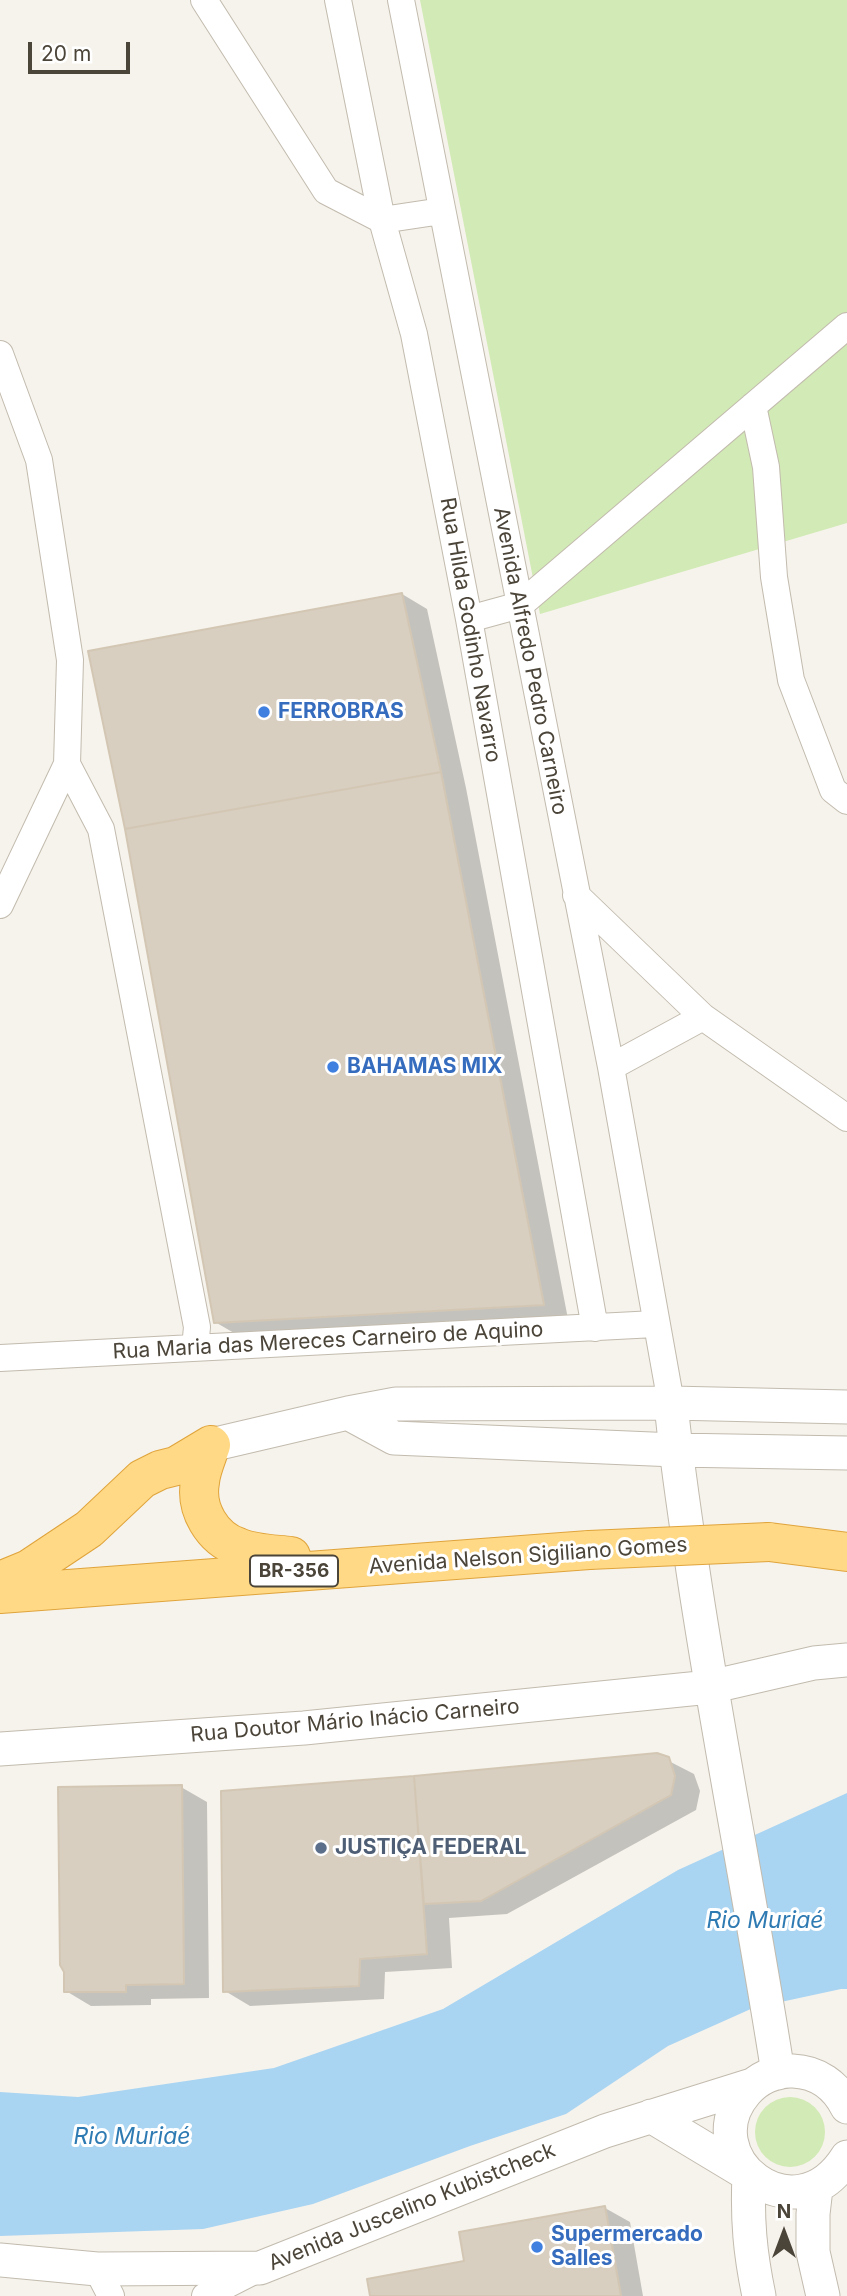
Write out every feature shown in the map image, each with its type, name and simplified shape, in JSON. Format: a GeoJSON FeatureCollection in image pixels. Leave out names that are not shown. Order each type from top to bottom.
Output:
{"type":"FeatureCollection","features":[{"type":"Feature","properties":{"kind":"highway"},"geometry":{"type":"LineString","coordinates":[[211,1445],[199,1483],[200,1502],[204,1517],[218,1535],[236,1547],[257,1553],[373,1565]]}},
{"type":"Feature","properties":{"kind":"highway"},"geometry":{"type":"LineString","coordinates":[[0,1581],[29,1569],[89,1529],[142,1479],[176,1466],[211,1445]]}},
{"type":"Feature","properties":{"kind":"highway","name":"Avenida Nelson Sigiliano Gomes"},"geometry":{"type":"LineString","coordinates":[[0,1594],[589,1550],[769,1542],[847,1552]]}},
{"type":"Feature","properties":{"kind":"street"},"geometry":{"type":"LineString","coordinates":[[204,0],[326,191],[382,220],[442,211]]}},
{"type":"Feature","properties":{"kind":"street"},"geometry":{"type":"LineString","coordinates":[[338,0],[382,220]]}},
{"type":"Feature","properties":{"kind":"street","name":"Avenida Alfredo Pedro Carneiro"},"geometry":{"type":"LineString","coordinates":[[401,0],[611,1067],[671,1403]]}},
{"type":"Feature","properties":{"kind":"street","name":"Rua Hilda Godinho Navarro"},"geometry":{"type":"LineString","coordinates":[[382,220],[414,334],[469,619],[595,1328]]}},
{"type":"Feature","properties":{"kind":"street"},"geometry":{"type":"LineString","coordinates":[[469,619],[520,606],[847,327]]}},
{"type":"Feature","properties":{"kind":"street"},"geometry":{"type":"LineString","coordinates":[[0,354],[39,460],[70,660],[67,764],[0,905]]}},
{"type":"Feature","properties":{"kind":"street"},"geometry":{"type":"LineString","coordinates":[[753,406],[766,467],[774,577],[791,680],[833,789],[847,802]]}},
{"type":"Feature","properties":{"kind":"street"},"geometry":{"type":"LineString","coordinates":[[67,764],[101,829],[197,1327],[195,1348]]}},
{"type":"Feature","properties":{"kind":"street"},"geometry":{"type":"LineString","coordinates":[[576,895],[703,1017],[847,1118]]}},
{"type":"Feature","properties":{"kind":"street"},"geometry":{"type":"LineString","coordinates":[[611,1067],[703,1017]]}},
{"type":"Feature","properties":{"kind":"street","name":"Rua Maria das Mereces Carneiro de Aquino"},"geometry":{"type":"LineString","coordinates":[[0,1358],[655,1324]]}},
{"type":"Feature","properties":{"kind":"street"},"geometry":{"type":"LineString","coordinates":[[211,1445],[396,1404],[671,1403],[847,1407]]}},
{"type":"Feature","properties":{"kind":"street"},"geometry":{"type":"LineString","coordinates":[[671,1403],[675,1450],[710,1687],[770,2023],[765,2079],[739,2100],[732,2119],[731,2139],[737,2159],[749,2175],[747,2210],[750,2251],[759,2296]]}},
{"type":"Feature","properties":{"kind":"street"},"geometry":{"type":"LineString","coordinates":[[348,1413],[394,1438],[675,1450],[847,1453]]}},
{"type":"Feature","properties":{"kind":"street","name":"Rua Doutor Mário Inácio Carneiro"},"geometry":{"type":"LineString","coordinates":[[0,1749],[304,1728],[710,1687],[814,1663],[847,1660]]}},
{"type":"Feature","properties":{"kind":"street","name":"Avenida Juscelino Kubistcheck"},"geometry":{"type":"LineString","coordinates":[[0,2260],[104,2282],[260,2267],[606,2131],[789,2071],[810,2073],[841,2091]]}},
{"type":"Feature","properties":{"kind":"street"},"geometry":{"type":"LineString","coordinates":[[651,2116],[765,2186],[783,2192],[803,2192],[816,2188],[838,2171],[847,2157]]}},
{"type":"Feature","properties":{"kind":"street"},"geometry":{"type":"LineString","coordinates":[[816,2188],[813,2252],[822,2296]]}},
{"type":"Feature","properties":{"kind":"street"},"geometry":{"type":"LineString","coordinates":[[205,2296],[260,2267]]}},
{"type":"Feature","properties":{"kind":"green space"},"geometry":{"type":"Polygon","coordinates":[[[420,0],[847,0],[847,523],[540,614],[420,0]]]}},
{"type":"Feature","properties":{"kind":"green space"},"geometry":{"type":"Polygon","coordinates":[[[790,2097],[815,2107],[825,2132],[815,2157],[790,2167],[765,2157],[755,2132],[765,2107],[790,2097]]]}},
{"type":"Feature","properties":{"kind":"water","name":"Rio Muriaé"},"geometry":{"type":"Polygon","coordinates":[[[847,1793],[847,1989],[753,2008],[668,2046],[566,2114],[313,2204],[203,2229],[0,2236],[0,2092],[78,2097],[274,2068],[443,2009],[678,1870],[847,1793]]]}},
{"type":"Feature","properties":{"kind":"building","name":"FERROBRAS"},"geometry":{"type":"Polygon","coordinates":[[[402,593],[441,772],[125,829],[88,651],[402,593]]]}},
{"type":"Feature","properties":{"kind":"building","name":"BAHAMAS MIX"},"geometry":{"type":"Polygon","coordinates":[[[441,772],[544,1305],[214,1323],[125,829],[441,772]]]}},
{"type":"Feature","properties":{"kind":"building"},"geometry":{"type":"Polygon","coordinates":[[[657,1753],[669,1757],[675,1776],[671,1795],[481,1901],[424,1904],[414,1776],[657,1753]]]}},
{"type":"Feature","properties":{"kind":"building","name":"JUSTIÇA FEDERAL"},"geometry":{"type":"Polygon","coordinates":[[[414,1776],[427,1954],[360,1959],[359,1986],[223,1992],[221,1791],[414,1776]]]}},
{"type":"Feature","properties":{"kind":"building"},"geometry":{"type":"Polygon","coordinates":[[[182,1785],[184,1984],[126,1985],[126,1992],[64,1992],[64,1972],[60,1965],[58,1787],[182,1785]]]}},
{"type":"Feature","properties":{"kind":"building","name":"Supermercado Salles"},"geometry":{"type":"Polygon","coordinates":[[[605,2206],[621,2296],[370,2296],[367,2279],[464,2261],[459,2232],[605,2206]]]}},
{"type":"Feature","properties":{"kind":"place","name":"FERROBRAS"},"geometry":{"type":"Point","coordinates":[264,712]}},
{"type":"Feature","properties":{"kind":"place","name":"BAHAMAS MIX"},"geometry":{"type":"Point","coordinates":[333,1067]}},
{"type":"Feature","properties":{"kind":"place","name":"JUSTIÇA FEDERAL"},"geometry":{"type":"Point","coordinates":[321,1848]}},
{"type":"Feature","properties":{"kind":"place","name":"Supermercado Salles"},"geometry":{"type":"Point","coordinates":[537,2247]}}]}
